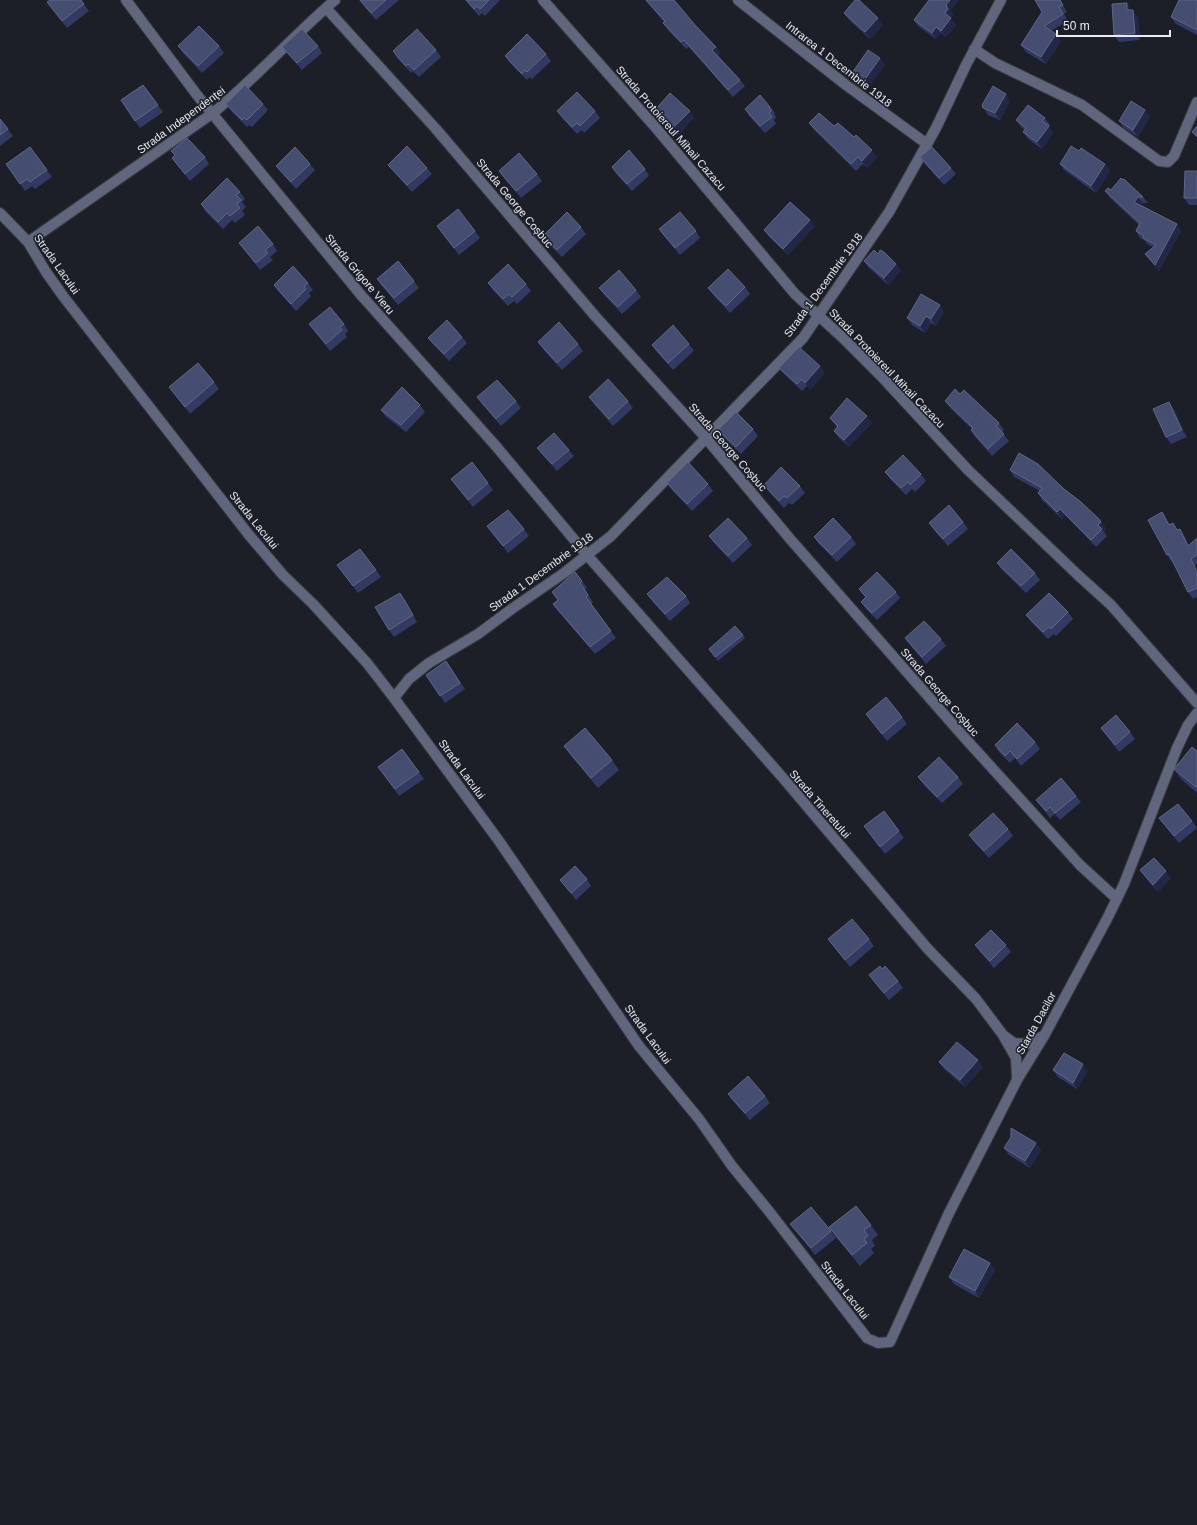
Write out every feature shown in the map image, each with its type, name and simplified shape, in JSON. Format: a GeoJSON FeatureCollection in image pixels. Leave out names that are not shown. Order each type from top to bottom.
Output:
{"type":"FeatureCollection","features":[{"type":"Feature","properties":{"kind":"street","name":"Strada Grigore Vieru"},"geometry":{"type":"LineString","coordinates":[[126,0],[170,62],[361,294],[495,445],[587,555]]}},
{"type":"Feature","properties":{"kind":"street","name":"Strada Independenţei"},"geometry":{"type":"LineString","coordinates":[[28,242],[213,113],[235,95],[335,0]]}},
{"type":"Feature","properties":{"kind":"street","name":"Strada Protoiereul Mihail Cazacu"},"geometry":{"type":"LineString","coordinates":[[543,0],[656,128],[795,294],[882,377],[968,470],[1111,605],[1197,703]]}},
{"type":"Feature","properties":{"kind":"street","name":"Intrarea 1 Decembrie 1918"},"geometry":{"type":"LineString","coordinates":[[738,0],[846,85],[927,144]]}},
{"type":"Feature","properties":{"kind":"street","name":"Strada 1 Decembrie 1918"},"geometry":{"type":"LineString","coordinates":[[394,698],[409,679],[429,663],[478,634],[611,536],[705,437],[803,338],[889,212],[927,144],[974,49],[1001,0]]}},
{"type":"Feature","properties":{"kind":"street","name":"Strada George Coșbuc"},"geometry":{"type":"LineString","coordinates":[[326,8],[436,129],[595,316],[705,437],[791,540],[963,736],[1080,865],[1116,898]]}},
{"type":"Feature","properties":{"kind":"street"},"geometry":{"type":"LineString","coordinates":[[974,49],[995,63],[1082,105],[1159,161],[1168,162],[1174,156],[1197,102]]}},
{"type":"Feature","properties":{"kind":"street","name":"Strada Lacului"},"geometry":{"type":"LineString","coordinates":[[0,213],[28,242],[46,272],[63,296],[188,455],[206,481],[284,575],[351,646],[394,698],[499,841],[639,1046],[699,1119],[732,1166],[867,1338],[878,1343],[890,1342]]}},
{"type":"Feature","properties":{"kind":"street","name":"Strada Tineretului"},"geometry":{"type":"LineString","coordinates":[[587,555],[782,778],[927,948],[976,999],[1003,1035],[1014,1043],[1027,1044],[1044,1036]]}},
{"type":"Feature","properties":{"kind":"street","name":"Starda Dacilor"},"geometry":{"type":"LineString","coordinates":[[890,1342],[949,1213],[1017,1080],[1044,1036],[1108,917],[1124,884],[1177,748],[1188,725],[1197,713]]}},
{"type":"Feature","properties":{"kind":"street"},"geometry":{"type":"LineString","coordinates":[[1003,1035],[1016,1058],[1017,1080]]}},
{"type":"Feature","properties":{"kind":"building"},"geometry":{"type":"Polygon","coordinates":[[[50,0],[81,0],[84,4],[62,21],[47,2],[50,0]]]}},
{"type":"Feature","properties":{"kind":"building"},"geometry":{"type":"Polygon","coordinates":[[[360,0],[386,0],[371,13],[360,0]]]}},
{"type":"Feature","properties":{"kind":"building"},"geometry":{"type":"Polygon","coordinates":[[[466,0],[489,0],[480,9],[477,6],[474,9],[466,0]]]}},
{"type":"Feature","properties":{"kind":"building"},"geometry":{"type":"Polygon","coordinates":[[[646,0],[674,0],[716,47],[712,50],[740,80],[728,90],[684,40],[681,42],[663,23],[665,21],[646,0]]]}},
{"type":"Feature","properties":{"kind":"building"},"geometry":{"type":"Polygon","coordinates":[[[855,0],[859,0],[878,18],[865,32],[844,13],[855,0]]]}},
{"type":"Feature","properties":{"kind":"building"},"geometry":{"type":"Polygon","coordinates":[[[929,0],[950,0],[946,5],[948,9],[945,13],[951,18],[941,31],[936,27],[932,33],[914,20],[929,0]]]}},
{"type":"Feature","properties":{"kind":"building"},"geometry":{"type":"Polygon","coordinates":[[[1035,0],[1060,0],[1063,5],[1059,7],[1063,14],[1044,26],[1056,34],[1041,57],[1021,45],[1042,12],[1035,0]]]}},
{"type":"Feature","properties":{"kind":"building"},"geometry":{"type":"Polygon","coordinates":[[[1179,0],[1197,0],[1197,30],[1171,17],[1179,0]]]}},
{"type":"Feature","properties":{"kind":"building"},"geometry":{"type":"Polygon","coordinates":[[[1127,3],[1127,10],[1133,10],[1135,33],[1114,35],[1112,4],[1127,3]]]}},
{"type":"Feature","properties":{"kind":"building"},"geometry":{"type":"Polygon","coordinates":[[[199,26],[219,46],[198,66],[178,46],[199,26]]]}},
{"type":"Feature","properties":{"kind":"building"},"geometry":{"type":"Polygon","coordinates":[[[302,29],[318,46],[297,63],[282,47],[302,29]]]}},
{"type":"Feature","properties":{"kind":"building"},"geometry":{"type":"Polygon","coordinates":[[[417,29],[436,50],[414,70],[408,64],[406,66],[393,51],[417,29]]]}},
{"type":"Feature","properties":{"kind":"building"},"geometry":{"type":"Polygon","coordinates":[[[527,34],[546,54],[527,72],[525,70],[522,74],[505,56],[527,34]]]}},
{"type":"Feature","properties":{"kind":"building"},"geometry":{"type":"Polygon","coordinates":[[[868,50],[880,58],[861,85],[850,76],[868,50]]]}},
{"type":"Feature","properties":{"kind":"building"},"geometry":{"type":"Polygon","coordinates":[[[143,85],[158,105],[135,121],[121,100],[143,85]]]}},
{"type":"Feature","properties":{"kind":"building"},"geometry":{"type":"Polygon","coordinates":[[[245,85],[263,104],[247,120],[244,118],[242,120],[226,104],[245,85]]]}},
{"type":"Feature","properties":{"kind":"building"},"geometry":{"type":"Polygon","coordinates":[[[993,86],[1006,94],[995,113],[983,108],[982,105],[993,86]]]}},
{"type":"Feature","properties":{"kind":"building"},"geometry":{"type":"Polygon","coordinates":[[[577,92],[595,111],[580,126],[577,123],[572,127],[557,111],[577,92]]]}},
{"type":"Feature","properties":{"kind":"building"},"geometry":{"type":"Polygon","coordinates":[[[670,93],[690,111],[673,128],[654,111],[670,93]]]}},
{"type":"Feature","properties":{"kind":"building"},"geometry":{"type":"Polygon","coordinates":[[[760,95],[772,110],[769,113],[772,117],[760,126],[745,109],[760,95]]]}},
{"type":"Feature","properties":{"kind":"building"},"geometry":{"type":"Polygon","coordinates":[[[1131,101],[1145,110],[1133,130],[1119,121],[1131,101]]]}},
{"type":"Feature","properties":{"kind":"building"},"geometry":{"type":"Polygon","coordinates":[[[1028,105],[1045,118],[1042,121],[1049,126],[1037,142],[1023,132],[1026,128],[1016,120],[1028,105]]]}},
{"type":"Feature","properties":{"kind":"building"},"geometry":{"type":"Polygon","coordinates":[[[819,113],[834,126],[838,123],[854,137],[856,135],[872,150],[862,161],[858,157],[851,164],[809,123],[819,113]]]}},
{"type":"Feature","properties":{"kind":"building"},"geometry":{"type":"Polygon","coordinates":[[[0,119],[8,129],[0,135],[0,119]]]}},
{"type":"Feature","properties":{"kind":"building"},"geometry":{"type":"Polygon","coordinates":[[[1197,126],[1197,137],[1192,132],[1197,126]]]}},
{"type":"Feature","properties":{"kind":"building"},"geometry":{"type":"Polygon","coordinates":[[[187,138],[205,157],[185,174],[172,158],[175,155],[171,151],[187,138]]]}},
{"type":"Feature","properties":{"kind":"building"},"geometry":{"type":"Polygon","coordinates":[[[407,146],[427,168],[407,185],[388,165],[407,146]]]}},
{"type":"Feature","properties":{"kind":"building"},"geometry":{"type":"Polygon","coordinates":[[[1071,146],[1079,151],[1081,148],[1105,164],[1091,186],[1060,164],[1071,146]]]}},
{"type":"Feature","properties":{"kind":"building"},"geometry":{"type":"Polygon","coordinates":[[[30,147],[47,170],[30,182],[27,179],[20,184],[6,164],[30,147]]]}},
{"type":"Feature","properties":{"kind":"building"},"geometry":{"type":"Polygon","coordinates":[[[295,147],[310,164],[291,182],[276,166],[295,147]]]}},
{"type":"Feature","properties":{"kind":"building"},"geometry":{"type":"Polygon","coordinates":[[[932,147],[951,168],[939,178],[920,157],[932,147]]]}},
{"type":"Feature","properties":{"kind":"building"},"geometry":{"type":"Polygon","coordinates":[[[629,150],[645,169],[627,184],[612,167],[629,150]]]}},
{"type":"Feature","properties":{"kind":"building"},"geometry":{"type":"Polygon","coordinates":[[[519,153],[537,174],[516,191],[499,171],[519,153]]]}},
{"type":"Feature","properties":{"kind":"building"},"geometry":{"type":"Polygon","coordinates":[[[1185,171],[1197,171],[1197,198],[1184,198],[1185,171]]]}},
{"type":"Feature","properties":{"kind":"building"},"geometry":{"type":"Polygon","coordinates":[[[227,178],[240,192],[236,195],[241,200],[237,204],[240,208],[230,216],[227,213],[218,222],[201,204],[227,178]]]}},
{"type":"Feature","properties":{"kind":"building"},"geometry":{"type":"Polygon","coordinates":[[[1121,178],[1123,180],[1124,179],[1143,197],[1138,197],[1134,202],[1177,224],[1155,265],[1145,254],[1156,245],[1143,238],[1144,236],[1136,231],[1140,223],[1105,191],[1108,188],[1111,190],[1121,178]]]}},
{"type":"Feature","properties":{"kind":"building"},"geometry":{"type":"Polygon","coordinates":[[[790,202],[810,220],[783,249],[764,230],[790,202]]]}},
{"type":"Feature","properties":{"kind":"building"},"geometry":{"type":"Polygon","coordinates":[[[458,209],[475,231],[454,248],[437,226],[458,209]]]}},
{"type":"Feature","properties":{"kind":"building"},"geometry":{"type":"Polygon","coordinates":[[[567,212],[581,227],[557,250],[543,236],[567,212]]]}},
{"type":"Feature","properties":{"kind":"building"},"geometry":{"type":"Polygon","coordinates":[[[680,212],[696,231],[675,248],[659,229],[680,212]]]}},
{"type":"Feature","properties":{"kind":"building"},"geometry":{"type":"Polygon","coordinates":[[[258,226],[273,244],[265,250],[268,253],[256,263],[239,243],[258,226]]]}},
{"type":"Feature","properties":{"kind":"building"},"geometry":{"type":"Polygon","coordinates":[[[874,250],[878,254],[880,250],[884,252],[896,264],[884,278],[864,261],[874,250]]]}},
{"type":"Feature","properties":{"kind":"building"},"geometry":{"type":"Polygon","coordinates":[[[398,261],[414,281],[394,298],[377,279],[398,261]]]}},
{"type":"Feature","properties":{"kind":"building"},"geometry":{"type":"Polygon","coordinates":[[[508,264],[526,284],[512,297],[509,294],[503,299],[488,283],[508,264]]]}},
{"type":"Feature","properties":{"kind":"building"},"geometry":{"type":"Polygon","coordinates":[[[293,266],[308,283],[304,286],[306,289],[291,304],[274,285],[293,266]]]}},
{"type":"Feature","properties":{"kind":"building"},"geometry":{"type":"Polygon","coordinates":[[[728,269],[745,287],[726,306],[708,288],[728,269]]]}},
{"type":"Feature","properties":{"kind":"building"},"geometry":{"type":"Polygon","coordinates":[[[619,270],[636,290],[618,307],[599,288],[619,270]]]}},
{"type":"Feature","properties":{"kind":"building"},"geometry":{"type":"Polygon","coordinates":[[[921,294],[940,305],[931,319],[926,316],[920,326],[907,318],[921,294]]]}},
{"type":"Feature","properties":{"kind":"building"},"geometry":{"type":"Polygon","coordinates":[[[330,307],[344,324],[340,327],[342,330],[326,344],[309,324],[330,307]]]}},
{"type":"Feature","properties":{"kind":"building"},"geometry":{"type":"Polygon","coordinates":[[[447,320],[462,337],[444,354],[428,338],[447,320]]]}},
{"type":"Feature","properties":{"kind":"building"},"geometry":{"type":"Polygon","coordinates":[[[559,322],[578,344],[557,363],[538,342],[559,322]]]}},
{"type":"Feature","properties":{"kind":"building"},"geometry":{"type":"Polygon","coordinates":[[[673,325],[689,344],[668,363],[652,345],[673,325]]]}},
{"type":"Feature","properties":{"kind":"building"},"geometry":{"type":"Polygon","coordinates":[[[799,347],[820,366],[805,383],[802,379],[797,384],[779,368],[799,347]]]}},
{"type":"Feature","properties":{"kind":"building"},"geometry":{"type":"Polygon","coordinates":[[[198,363],[214,382],[185,407],[169,387],[198,363]]]}},
{"type":"Feature","properties":{"kind":"building"},"geometry":{"type":"Polygon","coordinates":[[[608,379],[628,401],[609,419],[589,397],[608,379]]]}},
{"type":"Feature","properties":{"kind":"building"},"geometry":{"type":"Polygon","coordinates":[[[497,380],[516,401],[496,419],[477,397],[497,380]]]}},
{"type":"Feature","properties":{"kind":"building"},"geometry":{"type":"Polygon","coordinates":[[[402,387],[420,405],[401,425],[381,410],[402,387]]]}},
{"type":"Feature","properties":{"kind":"building"},"geometry":{"type":"Polygon","coordinates":[[[955,389],[960,394],[964,390],[999,423],[996,426],[1004,434],[988,449],[971,430],[973,428],[945,401],[955,389]]]}},
{"type":"Feature","properties":{"kind":"building"},"geometry":{"type":"Polygon","coordinates":[[[847,398],[867,416],[844,440],[834,431],[838,426],[830,418],[847,398]]]}},
{"type":"Feature","properties":{"kind":"building"},"geometry":{"type":"Polygon","coordinates":[[[1169,402],[1182,430],[1166,437],[1153,409],[1169,402]]]}},
{"type":"Feature","properties":{"kind":"building"},"geometry":{"type":"Polygon","coordinates":[[[736,412],[753,429],[736,447],[718,430],[736,412]]]}},
{"type":"Feature","properties":{"kind":"building"},"geometry":{"type":"Polygon","coordinates":[[[554,433],[569,450],[552,464],[537,448],[554,433]]]}},
{"type":"Feature","properties":{"kind":"building"},"geometry":{"type":"Polygon","coordinates":[[[1019,453],[1038,464],[1099,519],[1101,522],[1098,525],[1102,529],[1091,540],[1060,509],[1057,512],[1038,493],[1042,488],[1010,470],[1019,453]]]}},
{"type":"Feature","properties":{"kind":"building"},"geometry":{"type":"Polygon","coordinates":[[[903,455],[921,474],[910,485],[908,482],[901,488],[885,472],[903,455]]]}},
{"type":"Feature","properties":{"kind":"building"},"geometry":{"type":"Polygon","coordinates":[[[472,462],[488,483],[468,500],[451,479],[472,462]]]}},
{"type":"Feature","properties":{"kind":"building"},"geometry":{"type":"Polygon","coordinates":[[[688,462],[708,484],[687,504],[667,483],[688,462]]]}},
{"type":"Feature","properties":{"kind":"building"},"geometry":{"type":"Polygon","coordinates":[[[781,467],[800,486],[787,498],[784,496],[779,501],[764,485],[781,467]]]}},
{"type":"Feature","properties":{"kind":"building"},"geometry":{"type":"Polygon","coordinates":[[[949,505],[963,522],[943,539],[929,523],[949,505]]]}},
{"type":"Feature","properties":{"kind":"building"},"geometry":{"type":"Polygon","coordinates":[[[508,510],[524,529],[503,546],[487,526],[508,510]]]}},
{"type":"Feature","properties":{"kind":"building"},"geometry":{"type":"Polygon","coordinates":[[[1162,512],[1169,525],[1173,523],[1177,530],[1180,529],[1188,546],[1197,538],[1197,554],[1191,559],[1197,572],[1197,588],[1188,592],[1169,554],[1167,555],[1148,520],[1162,512]]]}},
{"type":"Feature","properties":{"kind":"building"},"geometry":{"type":"Polygon","coordinates":[[[728,518],[747,538],[728,556],[709,536],[728,518]]]}},
{"type":"Feature","properties":{"kind":"building"},"geometry":{"type":"Polygon","coordinates":[[[833,518],[851,537],[832,555],[814,537],[833,518]]]}},
{"type":"Feature","properties":{"kind":"building"},"geometry":{"type":"Polygon","coordinates":[[[360,549],[376,570],[353,586],[337,565],[360,549]]]}},
{"type":"Feature","properties":{"kind":"building"},"geometry":{"type":"Polygon","coordinates":[[[1011,549],[1035,573],[1021,586],[997,563],[1011,549]]]}},
{"type":"Feature","properties":{"kind":"building"},"geometry":{"type":"Polygon","coordinates":[[[575,572],[582,581],[580,583],[588,595],[586,597],[611,631],[590,647],[553,604],[558,600],[552,592],[575,572]]]}},
{"type":"Feature","properties":{"kind":"building"},"geometry":{"type":"Polygon","coordinates":[[[877,572],[896,592],[872,613],[861,602],[866,597],[859,589],[877,572]]]}},
{"type":"Feature","properties":{"kind":"building"},"geometry":{"type":"Polygon","coordinates":[[[667,577],[686,596],[665,614],[647,594],[667,577]]]}},
{"type":"Feature","properties":{"kind":"building"},"geometry":{"type":"Polygon","coordinates":[[[400,593],[413,615],[389,630],[375,607],[400,593]]]}},
{"type":"Feature","properties":{"kind":"building"},"geometry":{"type":"Polygon","coordinates":[[[1049,593],[1068,612],[1051,629],[1049,627],[1043,632],[1026,615],[1049,593]]]}},
{"type":"Feature","properties":{"kind":"building"},"geometry":{"type":"Polygon","coordinates":[[[924,621],[941,639],[922,657],[905,638],[924,621]]]}},
{"type":"Feature","properties":{"kind":"building"},"geometry":{"type":"Polygon","coordinates":[[[735,626],[743,635],[715,657],[709,649],[735,626]]]}},
{"type":"Feature","properties":{"kind":"building"},"geometry":{"type":"Polygon","coordinates":[[[446,661],[460,683],[440,696],[426,675],[446,661]]]}},
{"type":"Feature","properties":{"kind":"building"},"geometry":{"type":"Polygon","coordinates":[[[886,697],[902,717],[882,734],[866,714],[886,697]]]}},
{"type":"Feature","properties":{"kind":"building"},"geometry":{"type":"Polygon","coordinates":[[[1116,715],[1130,732],[1115,745],[1101,728],[1116,715]]]}},
{"type":"Feature","properties":{"kind":"building"},"geometry":{"type":"Polygon","coordinates":[[[1017,723],[1035,742],[1017,759],[1010,751],[1005,756],[995,745],[1017,723]]]}},
{"type":"Feature","properties":{"kind":"building"},"geometry":{"type":"Polygon","coordinates":[[[585,728],[612,760],[591,778],[564,746],[585,728]]]}},
{"type":"Feature","properties":{"kind":"building"},"geometry":{"type":"Polygon","coordinates":[[[1192,747],[1197,751],[1197,788],[1174,769],[1192,747]]]}},
{"type":"Feature","properties":{"kind":"building"},"geometry":{"type":"Polygon","coordinates":[[[402,749],[419,772],[395,789],[378,767],[402,749]]]}},
{"type":"Feature","properties":{"kind":"building"},"geometry":{"type":"Polygon","coordinates":[[[939,757],[958,777],[937,797],[918,777],[939,757]]]}},
{"type":"Feature","properties":{"kind":"building"},"geometry":{"type":"Polygon","coordinates":[[[1061,778],[1076,796],[1055,813],[1050,807],[1046,811],[1036,800],[1061,778]]]}},
{"type":"Feature","properties":{"kind":"building"},"geometry":{"type":"Polygon","coordinates":[[[1178,804],[1192,821],[1174,836],[1159,818],[1178,804]]]}},
{"type":"Feature","properties":{"kind":"building"},"geometry":{"type":"Polygon","coordinates":[[[884,811],[899,831],[880,847],[864,826],[884,811]]]}},
{"type":"Feature","properties":{"kind":"building"},"geometry":{"type":"Polygon","coordinates":[[[993,813],[1008,829],[984,851],[969,835],[993,813]]]}},
{"type":"Feature","properties":{"kind":"building"},"geometry":{"type":"Polygon","coordinates":[[[1154,858],[1166,871],[1153,885],[1140,870],[1154,858]]]}},
{"type":"Feature","properties":{"kind":"building"},"geometry":{"type":"Polygon","coordinates":[[[575,866],[587,879],[571,893],[560,880],[575,866]]]}},
{"type":"Feature","properties":{"kind":"building"},"geometry":{"type":"Polygon","coordinates":[[[852,919],[869,939],[845,960],[828,939],[852,919]]]}},
{"type":"Feature","properties":{"kind":"building"},"geometry":{"type":"Polygon","coordinates":[[[991,930],[1006,945],[990,961],[975,945],[991,930]]]}},
{"type":"Feature","properties":{"kind":"building"},"geometry":{"type":"Polygon","coordinates":[[[880,966],[882,969],[885,966],[898,981],[884,993],[869,975],[880,966]]]}},
{"type":"Feature","properties":{"kind":"building"},"geometry":{"type":"Polygon","coordinates":[[[957,1042],[978,1060],[960,1080],[939,1062],[957,1042]]]}},
{"type":"Feature","properties":{"kind":"building"},"geometry":{"type":"Polygon","coordinates":[[[1064,1053],[1083,1064],[1073,1083],[1053,1070],[1064,1053]]]}},
{"type":"Feature","properties":{"kind":"building"},"geometry":{"type":"Polygon","coordinates":[[[748,1076],[765,1096],[745,1113],[728,1094],[748,1076]]]}},
{"type":"Feature","properties":{"kind":"building"},"geometry":{"type":"Polygon","coordinates":[[[1011,1128],[1036,1143],[1025,1161],[1004,1148],[1011,1137],[1011,1128]]]}},
{"type":"Feature","properties":{"kind":"building"},"geometry":{"type":"Polygon","coordinates":[[[856,1206],[871,1225],[864,1230],[868,1236],[864,1239],[867,1243],[852,1255],[829,1227],[856,1206]]]}},
{"type":"Feature","properties":{"kind":"building"},"geometry":{"type":"Polygon","coordinates":[[[811,1207],[831,1231],[811,1248],[790,1224],[811,1207]]]}},
{"type":"Feature","properties":{"kind":"building"},"geometry":{"type":"Polygon","coordinates":[[[964,1249],[990,1263],[975,1291],[949,1277],[964,1249]]]}}]}
